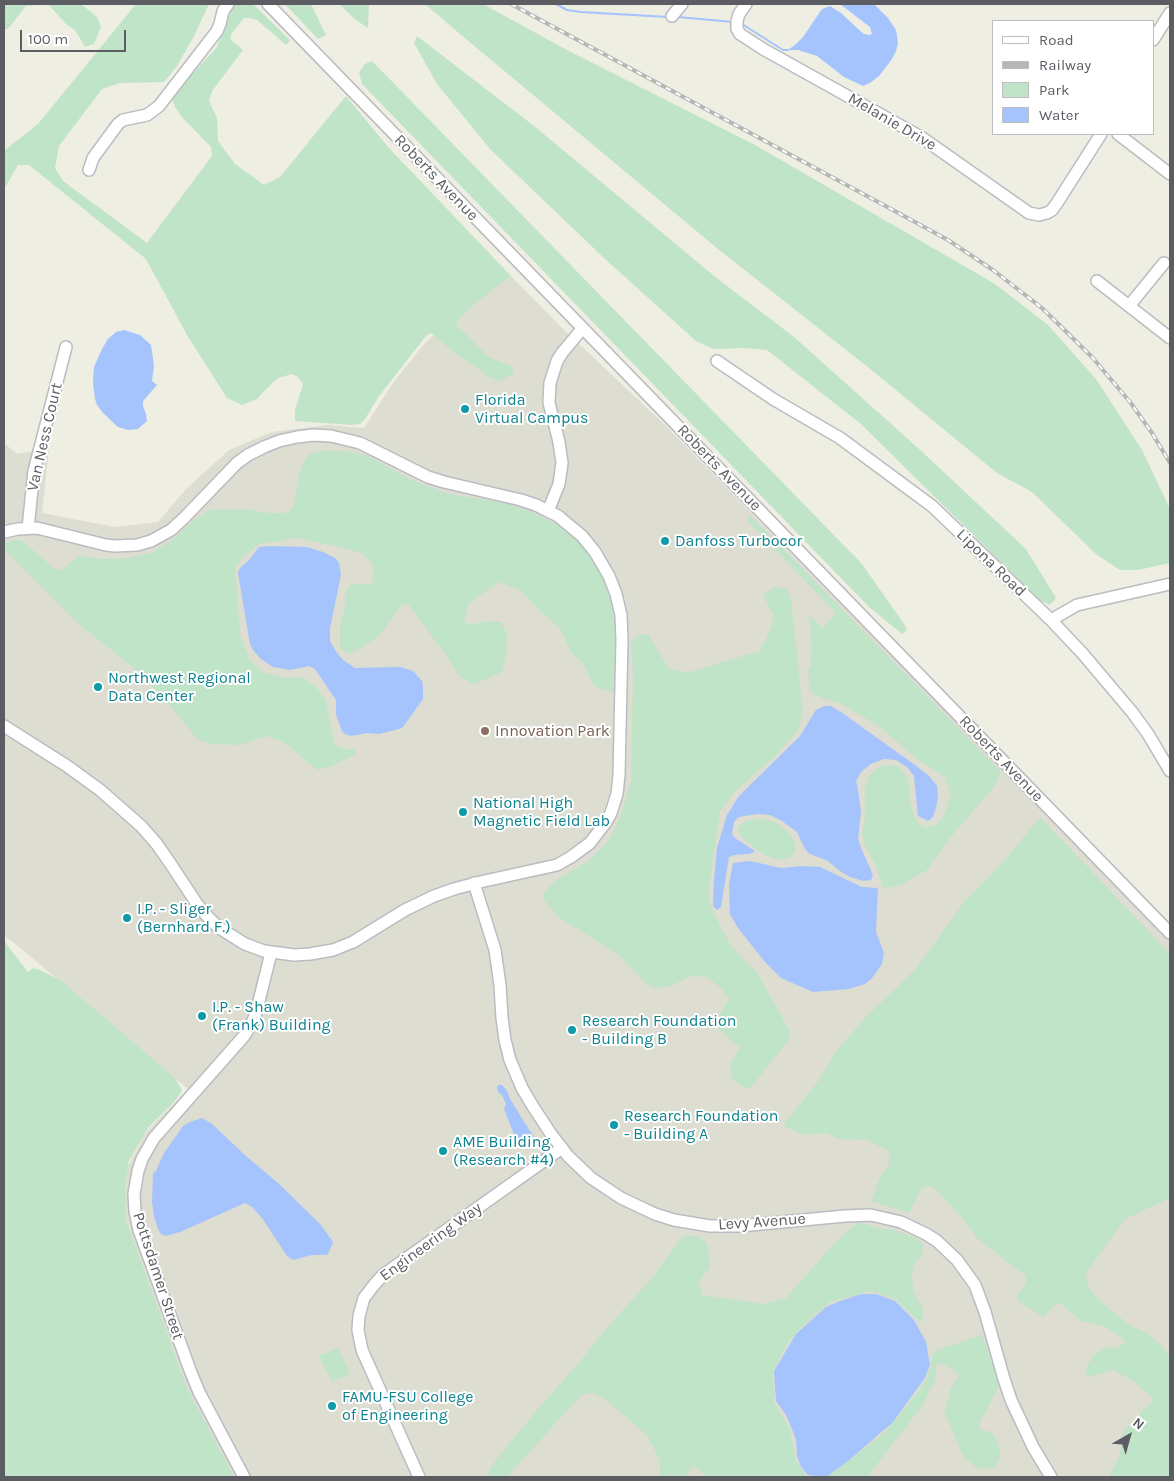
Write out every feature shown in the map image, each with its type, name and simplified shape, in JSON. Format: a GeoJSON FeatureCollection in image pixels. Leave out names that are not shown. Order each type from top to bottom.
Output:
{"type":"FeatureCollection","features":[{"type":"Feature","properties":{"kind":"street"},"geometry":{"type":"LineString","coordinates":[[89,170],[93,158],[118,124],[123,120],[147,115],[159,106],[217,31],[223,12],[228,4]]}},
{"type":"Feature","properties":{"kind":"street","name":"Roberts Avenue"},"geometry":{"type":"LineString","coordinates":[[268,4],[1170,933]]}},
{"type":"Feature","properties":{"kind":"street"},"geometry":{"type":"LineString","coordinates":[[672,16],[682,4]]}},
{"type":"Feature","properties":{"kind":"street","name":"Melanie Drive"},"geometry":{"type":"LineString","coordinates":[[746,4],[739,14],[737,26],[740,34],[763,49],[921,137],[973,172],[1023,210],[1035,214],[1045,214],[1052,210],[1100,135]]}},
{"type":"Feature","properties":{"kind":"street"},"geometry":{"type":"LineString","coordinates":[[1154,38],[1170,13]]}},
{"type":"Feature","properties":{"kind":"street"},"geometry":{"type":"LineString","coordinates":[[1119,135],[1170,174]]}},
{"type":"Feature","properties":{"kind":"street"},"geometry":{"type":"LineString","coordinates":[[1129,306],[1164,263]]}},
{"type":"Feature","properties":{"kind":"street"},"geometry":{"type":"LineString","coordinates":[[1097,281],[1170,338]]}},
{"type":"Feature","properties":{"kind":"street"},"geometry":{"type":"LineString","coordinates":[[548,511],[559,484],[562,463],[559,442],[549,403],[550,383],[557,361],[582,329]]}},
{"type":"Feature","properties":{"kind":"street","name":"Van Ness Court"},"geometry":{"type":"LineString","coordinates":[[28,528],[34,471],[66,348]]}},
{"type":"Feature","properties":{"kind":"street","name":"Lipona Road"},"geometry":{"type":"LineString","coordinates":[[717,360],[773,399],[840,438],[932,506],[1052,620],[1083,654],[1132,712],[1148,734],[1170,771]]}},
{"type":"Feature","properties":{"kind":"street"},"geometry":{"type":"LineString","coordinates":[[4,532],[28,528],[48,530],[116,546],[129,546],[151,540],[163,535],[184,518],[237,463],[248,456],[278,441],[313,435],[331,436],[360,443],[428,477],[521,500],[548,511],[570,526],[591,547],[609,576],[621,614],[622,640],[617,794],[611,813],[597,836],[572,857],[557,865],[474,883],[434,896],[406,910],[361,938],[333,950],[310,954],[271,953],[245,944],[218,927],[197,904],[156,843],[141,826],[104,793],[67,766],[4,726]]}},
{"type":"Feature","properties":{"kind":"street"},"geometry":{"type":"LineString","coordinates":[[1052,620],[1077,605],[1170,584]]}},
{"type":"Feature","properties":{"kind":"street","name":"Levy Avenue"},"geometry":{"type":"LineString","coordinates":[[474,883],[495,950],[500,982],[502,1018],[510,1060],[522,1088],[551,1134],[576,1164],[607,1189],[638,1207],[674,1220],[710,1226],[740,1226],[871,1215],[901,1222],[920,1230],[937,1241],[957,1260],[975,1285],[985,1312],[1004,1380],[1033,1447],[1051,1477]]}},
{"type":"Feature","properties":{"kind":"street","name":"Pottsdamer Street"},"geometry":{"type":"LineString","coordinates":[[244,1477],[199,1392],[190,1370],[139,1230],[134,1194],[142,1159],[154,1138],[244,1036],[252,1023],[271,953]]}},
{"type":"Feature","properties":{"kind":"street","name":"Engineering Way"},"geometry":{"type":"LineString","coordinates":[[419,1477],[362,1350],[358,1330],[359,1316],[364,1298],[383,1275],[562,1148]]}},
{"type":"Feature","properties":{"kind":"shaded area","name":"Innovation Park"},"geometry":{"type":"Polygon","coordinates":[[[511,276],[560,326],[665,425],[1170,940],[1170,1477],[229,1477],[230,1470],[187,1388],[126,1220],[126,1178],[129,1165],[146,1132],[188,1089],[4,935],[4,443],[17,454],[49,448],[42,513],[115,527],[158,522],[187,488],[229,450],[272,432],[329,425],[364,428],[393,383],[425,343],[444,326],[511,276]]]}},
{"type":"Feature","properties":{"kind":"green space"},"geometry":{"type":"Polygon","coordinates":[[[4,4],[48,4],[26,6],[8,29],[4,29],[4,4]]]}},
{"type":"Feature","properties":{"kind":"green space"},"geometry":{"type":"Polygon","coordinates":[[[48,4],[81,4],[97,17],[101,27],[94,44],[85,47],[75,30],[66,24],[48,4]]]}},
{"type":"Feature","properties":{"kind":"green space"},"geometry":{"type":"Polygon","coordinates":[[[136,4],[209,4],[177,66],[164,82],[120,83],[102,89],[59,146],[55,168],[63,181],[147,243],[212,156],[211,147],[182,117],[175,107],[172,98],[185,80],[217,47],[235,4],[253,4],[290,40],[285,44],[257,20],[249,18],[244,18],[231,34],[231,40],[243,50],[212,91],[209,101],[217,118],[218,141],[235,164],[264,185],[280,177],[346,96],[388,147],[511,276],[473,305],[455,323],[488,357],[511,366],[514,375],[500,381],[491,378],[455,353],[431,333],[426,336],[379,396],[360,424],[295,421],[295,410],[303,384],[298,377],[292,374],[278,378],[257,399],[242,405],[227,398],[187,335],[146,259],[29,165],[18,165],[4,189],[4,149],[38,124],[136,4]]]}},
{"type":"Feature","properties":{"kind":"green space"},"geometry":{"type":"Polygon","coordinates":[[[285,4],[311,4],[326,35],[318,39],[285,4]]]}},
{"type":"Feature","properties":{"kind":"green space"},"geometry":{"type":"Polygon","coordinates":[[[339,4],[369,4],[368,28],[356,20],[339,4]]]}},
{"type":"Feature","properties":{"kind":"green space"},"geometry":{"type":"Polygon","coordinates":[[[425,4],[483,4],[565,49],[755,145],[995,284],[1048,325],[1096,379],[1142,450],[1170,509],[1170,563],[1138,570],[1120,570],[1097,555],[1032,492],[997,473],[869,368],[718,249],[425,4]]]}},
{"type":"Feature","properties":{"kind":"green space"},"geometry":{"type":"Polygon","coordinates":[[[417,36],[534,126],[714,276],[794,337],[918,448],[1026,549],[1056,598],[1050,605],[1038,599],[861,424],[767,350],[744,348],[713,349],[696,341],[604,258],[491,150],[437,84],[414,43],[417,36]]]}},
{"type":"Feature","properties":{"kind":"green space"},"geometry":{"type":"Polygon","coordinates":[[[372,61],[862,564],[907,630],[902,634],[869,607],[362,84],[359,72],[365,64],[372,61]]]}},
{"type":"Feature","properties":{"kind":"green space"},"geometry":{"type":"Polygon","coordinates":[[[322,451],[342,451],[366,455],[411,480],[449,494],[500,502],[533,512],[560,526],[588,551],[605,580],[615,616],[616,689],[611,692],[594,686],[583,663],[572,654],[560,628],[521,591],[499,582],[468,604],[464,620],[469,625],[488,621],[501,622],[507,634],[506,654],[502,672],[474,684],[460,677],[408,604],[402,604],[381,634],[349,654],[340,648],[340,624],[345,608],[345,592],[352,584],[371,584],[374,575],[372,563],[362,553],[298,538],[259,544],[244,556],[235,567],[240,635],[249,659],[263,672],[285,678],[301,677],[316,687],[326,701],[334,744],[344,749],[355,749],[355,755],[318,770],[283,742],[266,736],[241,745],[211,744],[198,740],[141,674],[78,623],[6,551],[5,543],[14,540],[23,541],[53,568],[62,570],[79,556],[102,559],[128,558],[151,553],[172,540],[197,518],[210,510],[247,509],[268,513],[286,513],[293,508],[301,468],[309,454],[322,451]]]}},
{"type":"Feature","properties":{"kind":"green space"},"geometry":{"type":"Polygon","coordinates":[[[751,516],[1000,771],[1000,775],[993,788],[949,839],[927,870],[902,884],[884,889],[873,859],[865,846],[862,834],[865,818],[865,788],[868,778],[874,770],[881,766],[899,767],[906,775],[909,784],[910,802],[914,817],[920,825],[926,828],[934,826],[942,819],[951,796],[945,777],[912,755],[885,731],[862,716],[840,703],[821,698],[810,691],[808,670],[811,665],[812,646],[809,615],[822,628],[836,613],[746,519],[751,516]]]}},
{"type":"Feature","properties":{"kind":"green space"},"geometry":{"type":"Polygon","coordinates":[[[775,587],[787,589],[791,598],[803,712],[798,731],[773,758],[734,792],[720,811],[708,896],[715,916],[731,946],[757,973],[790,1034],[788,1041],[751,1087],[745,1088],[733,1080],[730,1072],[732,1061],[740,1048],[719,1029],[718,1018],[729,999],[719,986],[706,977],[695,975],[667,987],[655,988],[648,985],[620,956],[557,916],[544,900],[544,892],[556,880],[588,861],[609,841],[622,812],[631,782],[633,676],[631,642],[639,634],[649,635],[668,668],[686,673],[760,651],[772,626],[773,614],[763,595],[775,587]]]}},
{"type":"Feature","properties":{"kind":"green space"},"geometry":{"type":"Polygon","coordinates":[[[1041,818],[1170,954],[1170,1198],[1125,1219],[1086,1273],[1088,1287],[1101,1302],[1131,1326],[1145,1332],[1160,1344],[1170,1358],[1170,1477],[1109,1477],[1119,1457],[1123,1432],[1154,1399],[1132,1380],[1113,1370],[1088,1377],[1085,1369],[1094,1355],[1106,1347],[1118,1348],[1125,1342],[1121,1337],[1104,1326],[1081,1321],[1059,1302],[1043,1317],[1018,1301],[1017,1295],[1026,1283],[1026,1276],[977,1238],[960,1215],[932,1186],[922,1187],[909,1213],[871,1201],[879,1179],[889,1164],[889,1151],[866,1140],[839,1139],[826,1133],[805,1135],[783,1126],[819,1080],[835,1053],[866,1017],[916,969],[964,902],[1005,860],[1041,818]]]}},
{"type":"Feature","properties":{"kind":"green space"},"geometry":{"type":"Polygon","coordinates":[[[762,819],[777,823],[795,841],[796,850],[791,857],[782,860],[774,859],[757,850],[740,835],[738,828],[743,823],[748,820],[762,819]]]}},
{"type":"Feature","properties":{"kind":"green space"},"geometry":{"type":"Polygon","coordinates":[[[4,941],[28,972],[33,968],[60,980],[175,1078],[182,1090],[174,1102],[148,1128],[128,1163],[125,1203],[126,1220],[187,1388],[234,1477],[4,1477],[4,941]]]}},
{"type":"Feature","properties":{"kind":"green space"},"geometry":{"type":"Polygon","coordinates":[[[860,1222],[876,1228],[894,1230],[913,1237],[924,1245],[922,1254],[914,1265],[912,1274],[913,1291],[923,1309],[923,1320],[918,1321],[895,1299],[871,1291],[830,1302],[799,1329],[787,1344],[773,1371],[774,1402],[790,1429],[796,1462],[807,1477],[707,1477],[694,1466],[688,1472],[688,1477],[660,1477],[660,1460],[646,1434],[606,1400],[593,1393],[581,1395],[507,1477],[486,1477],[495,1461],[605,1330],[653,1277],[683,1236],[699,1236],[707,1243],[710,1267],[699,1282],[702,1295],[764,1304],[786,1298],[836,1242],[860,1222]]]}},
{"type":"Feature","properties":{"kind":"green space"},"geometry":{"type":"Polygon","coordinates":[[[982,1335],[1000,1384],[980,1422],[980,1430],[992,1432],[999,1445],[1000,1457],[995,1468],[979,1469],[964,1458],[945,1414],[950,1391],[959,1374],[941,1363],[936,1366],[935,1380],[922,1406],[867,1477],[828,1477],[883,1434],[908,1405],[925,1382],[931,1368],[933,1354],[937,1350],[982,1335]]]}},
{"type":"Feature","properties":{"kind":"green space"},"geometry":{"type":"Polygon","coordinates":[[[338,1348],[350,1374],[332,1382],[319,1356],[338,1348]]]}},
{"type":"Feature","properties":{"kind":"water"},"geometry":{"type":"Polygon","coordinates":[[[840,4],[874,4],[888,18],[896,30],[898,43],[892,59],[879,76],[863,86],[844,77],[817,56],[798,50],[788,50],[803,37],[822,9],[830,6],[841,13],[864,34],[872,34],[870,27],[840,4]]]}},
{"type":"Feature","properties":{"kind":"water"},"geometry":{"type":"Polygon","coordinates":[[[124,330],[140,335],[151,345],[154,366],[152,381],[157,385],[143,401],[147,421],[138,429],[128,430],[118,427],[97,405],[93,383],[94,367],[102,349],[108,339],[116,332],[124,330]]]}},
{"type":"Feature","properties":{"kind":"water"},"geometry":{"type":"Polygon","coordinates":[[[259,547],[307,547],[335,558],[339,563],[341,575],[330,628],[330,641],[343,660],[355,668],[400,667],[413,671],[422,681],[423,699],[403,727],[379,734],[367,733],[351,736],[345,734],[336,715],[336,700],[315,669],[309,666],[290,670],[273,667],[261,659],[253,650],[250,644],[238,573],[240,568],[259,547]]]}},
{"type":"Feature","properties":{"kind":"water"},"geometry":{"type":"Polygon","coordinates":[[[825,706],[831,706],[841,712],[930,777],[937,786],[938,796],[933,817],[928,821],[918,816],[914,776],[908,768],[896,760],[884,759],[871,764],[861,772],[856,781],[861,812],[858,839],[873,875],[871,880],[863,881],[850,877],[828,861],[808,853],[797,832],[782,821],[770,815],[757,814],[739,817],[734,822],[732,834],[755,851],[729,857],[721,907],[717,910],[713,906],[717,848],[727,815],[739,796],[800,736],[816,710],[825,706]]]}},
{"type":"Feature","properties":{"kind":"water"},"geometry":{"type":"Polygon","coordinates":[[[750,861],[781,868],[820,867],[862,887],[878,888],[876,932],[884,953],[882,964],[872,978],[865,984],[849,989],[813,992],[781,978],[765,962],[738,928],[730,914],[729,884],[733,863],[750,861]]]}},
{"type":"Feature","properties":{"kind":"water"},"geometry":{"type":"Polygon","coordinates":[[[498,1085],[502,1085],[507,1091],[535,1139],[536,1142],[533,1146],[525,1149],[517,1142],[504,1109],[506,1104],[502,1095],[498,1092],[498,1085]]]}},
{"type":"Feature","properties":{"kind":"water"},"geometry":{"type":"Polygon","coordinates":[[[202,1118],[211,1123],[278,1183],[321,1225],[333,1242],[327,1255],[312,1255],[293,1260],[287,1256],[262,1218],[252,1207],[245,1203],[180,1232],[166,1236],[161,1234],[154,1216],[152,1202],[153,1173],[183,1126],[202,1118]]]}},
{"type":"Feature","properties":{"kind":"water"},"geometry":{"type":"Polygon","coordinates":[[[861,1294],[876,1294],[895,1301],[914,1320],[926,1342],[930,1365],[925,1378],[893,1422],[847,1462],[826,1477],[808,1475],[801,1467],[797,1456],[796,1440],[786,1415],[776,1401],[774,1371],[796,1334],[826,1307],[861,1294]]]}},
{"type":"Feature","properties":{"kind":"waterway"},"geometry":{"type":"LineString","coordinates":[[556,4],[567,10],[581,12],[668,17]]}},
{"type":"Feature","properties":{"kind":"waterway"},"geometry":{"type":"LineString","coordinates":[[678,17],[733,22]]}},
{"type":"Feature","properties":{"kind":"waterway"},"geometry":{"type":"LineString","coordinates":[[742,24],[783,50],[788,50]]}},
{"type":"Feature","properties":{"kind":"railway"},"geometry":{"type":"LineString","coordinates":[[511,4],[948,240],[993,270],[1042,308],[1092,357],[1130,402],[1170,463]]}},
{"type":"Feature","properties":{"kind":"place","name":"Florida Virtual Campus"},"geometry":{"type":"Point","coordinates":[465,409]}},
{"type":"Feature","properties":{"kind":"place","name":"Danfoss Turbocor"},"geometry":{"type":"Point","coordinates":[665,541]}},
{"type":"Feature","properties":{"kind":"place","name":"Northwest Regional Data Center"},"geometry":{"type":"Point","coordinates":[98,687]}},
{"type":"Feature","properties":{"kind":"place","name":"Innovation Park"},"geometry":{"type":"Point","coordinates":[485,731]}},
{"type":"Feature","properties":{"kind":"place","name":"National High Magnetic Field Lab"},"geometry":{"type":"Point","coordinates":[463,812]}},
{"type":"Feature","properties":{"kind":"place","name":"I.P. - Sliger (Bernhard F.)"},"geometry":{"type":"Point","coordinates":[127,918]}},
{"type":"Feature","properties":{"kind":"place","name":"I.P. - Shaw (Frank) Building"},"geometry":{"type":"Point","coordinates":[202,1016]}},
{"type":"Feature","properties":{"kind":"place","name":"Research Foundation - Building B"},"geometry":{"type":"Point","coordinates":[572,1030]}},
{"type":"Feature","properties":{"kind":"place","name":"Research Foundation - Building A"},"geometry":{"type":"Point","coordinates":[614,1125]}},
{"type":"Feature","properties":{"kind":"place","name":"AME Building (Research #4)"},"geometry":{"type":"Point","coordinates":[443,1151]}},
{"type":"Feature","properties":{"kind":"place","name":"FAMU-FSU College of Engineering"},"geometry":{"type":"Point","coordinates":[332,1406]}}]}
